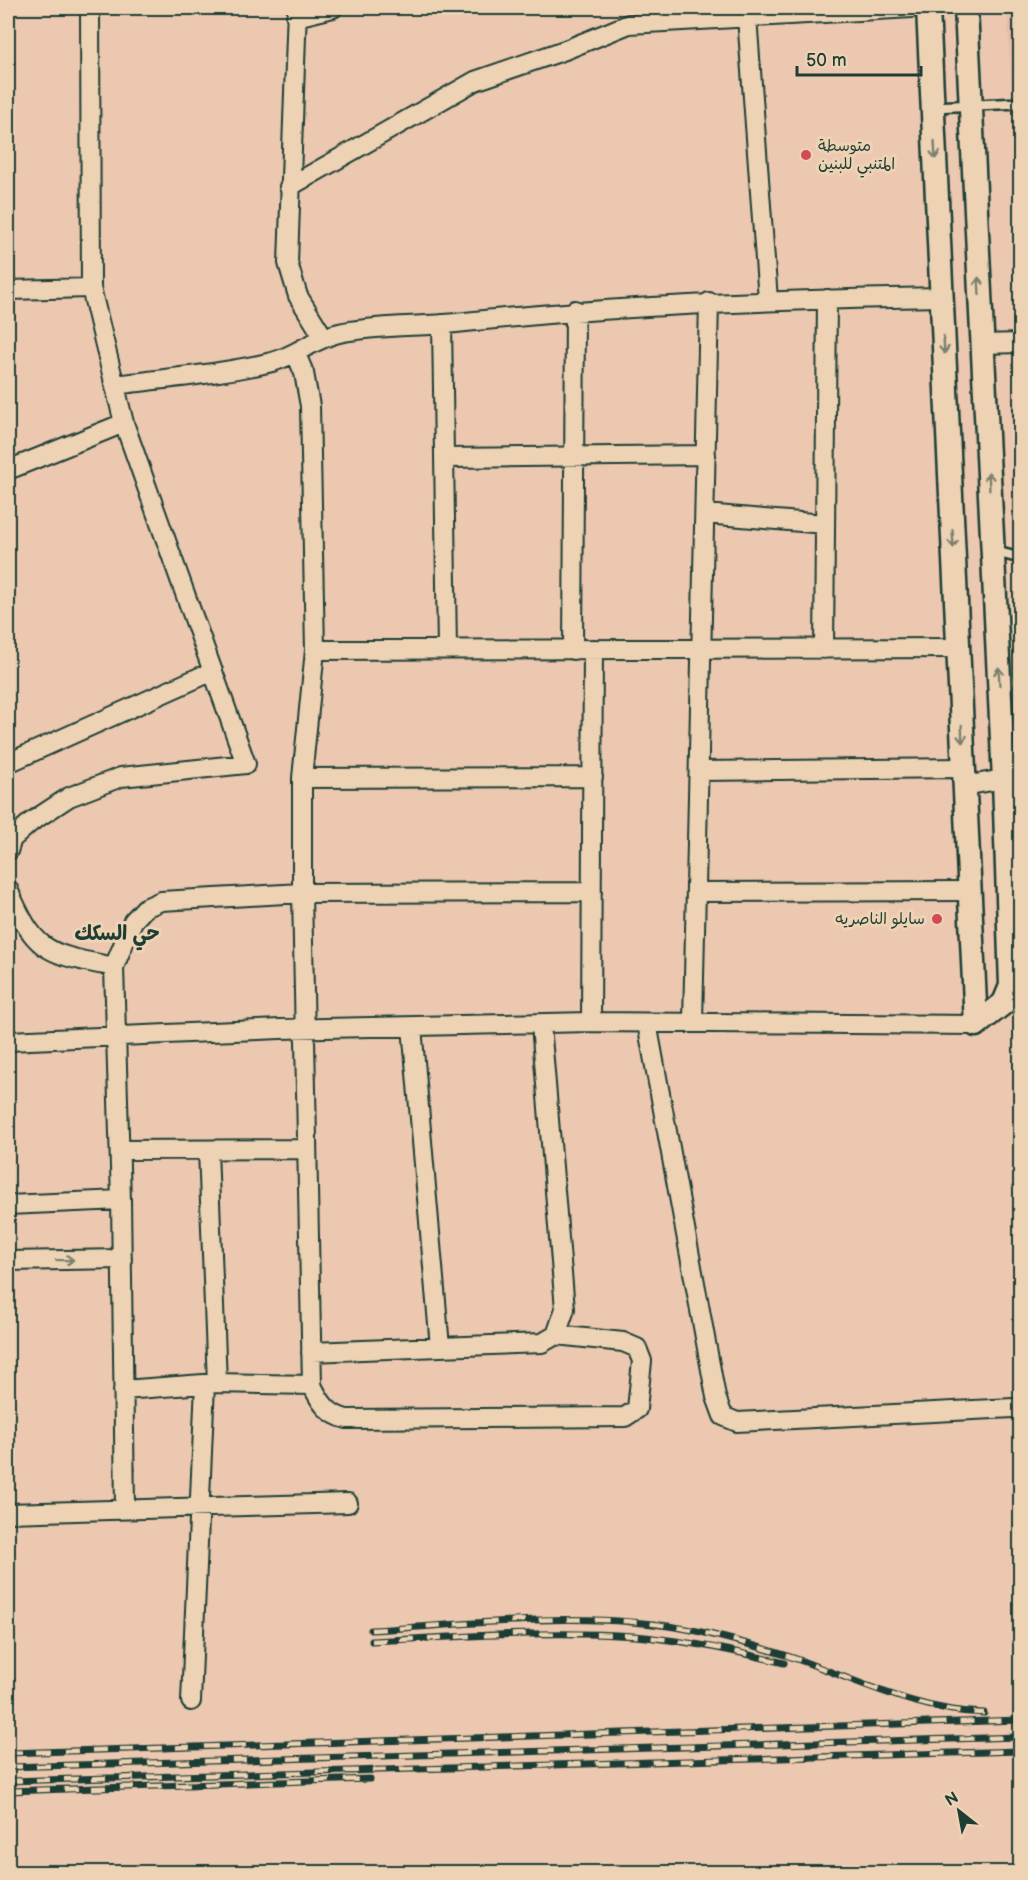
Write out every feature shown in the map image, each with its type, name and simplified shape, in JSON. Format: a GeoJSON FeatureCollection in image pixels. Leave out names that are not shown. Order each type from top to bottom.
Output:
{"type":"FeatureCollection","features":[{"type":"Feature","properties":{"kind":"street"},"geometry":{"type":"LineString","coordinates":[[8,851],[12,839],[31,822],[69,797],[121,777],[246,764],[124,423],[91,288],[90,8]]}},
{"type":"Feature","properties":{"kind":"street"},"geometry":{"type":"LineString","coordinates":[[324,338],[306,311],[292,281],[288,263],[289,187],[297,12],[333,8]]}},
{"type":"Feature","properties":{"kind":"street"},"geometry":{"type":"LineString","coordinates":[[289,187],[475,81],[565,50],[627,16],[747,17],[912,8]]}},
{"type":"Feature","properties":{"kind":"street"},"geometry":{"type":"LineString","coordinates":[[928,8],[976,1025]]}},
{"type":"Feature","properties":{"kind":"street"},"geometry":{"type":"LineString","coordinates":[[8,1041],[305,1029],[542,1025],[591,1022],[976,1025],[1004,1003],[1011,986],[1016,778],[993,551],[966,8]]}},
{"type":"Feature","properties":{"kind":"street"},"geometry":{"type":"LineString","coordinates":[[747,17],[768,300]]}},
{"type":"Feature","properties":{"kind":"street"},"geometry":{"type":"LineString","coordinates":[[8,290],[91,288]]}},
{"type":"Feature","properties":{"kind":"street"},"geometry":{"type":"LineString","coordinates":[[115,385],[270,362],[296,354],[324,338],[354,331],[574,310],[709,302],[942,297]]}},
{"type":"Feature","properties":{"kind":"street"},"geometry":{"type":"LineString","coordinates":[[824,649],[827,299]]}},
{"type":"Feature","properties":{"kind":"street"},"geometry":{"type":"LineString","coordinates":[[693,1022],[709,302]]}},
{"type":"Feature","properties":{"kind":"street"},"geometry":{"type":"LineString","coordinates":[[573,650],[574,310]]}},
{"type":"Feature","properties":{"kind":"street"},"geometry":{"type":"LineString","coordinates":[[442,324],[447,649]]}},
{"type":"Feature","properties":{"kind":"street"},"geometry":{"type":"LineString","coordinates":[[982,344],[1020,343]]}},
{"type":"Feature","properties":{"kind":"street"},"geometry":{"type":"LineString","coordinates":[[296,354],[304,374],[310,406],[315,650],[302,778],[302,893],[308,1149],[311,1352],[312,1385],[320,1401],[334,1416],[347,1419],[625,1416],[637,1409],[642,1361],[638,1348],[623,1342],[556,1335],[542,1343],[311,1352]]}},
{"type":"Feature","properties":{"kind":"street"},"geometry":{"type":"LineString","coordinates":[[8,470],[124,423]]}},
{"type":"Feature","properties":{"kind":"street"},"geometry":{"type":"LineString","coordinates":[[444,458],[575,454],[706,455]]}},
{"type":"Feature","properties":{"kind":"street"},"geometry":{"type":"LineString","coordinates":[[705,514],[825,524]]}},
{"type":"Feature","properties":{"kind":"street"},"geometry":{"type":"LineString","coordinates":[[315,650],[958,648]]}},
{"type":"Feature","properties":{"kind":"street"},"geometry":{"type":"LineString","coordinates":[[591,1022],[593,649]]}},
{"type":"Feature","properties":{"kind":"street"},"geometry":{"type":"LineString","coordinates":[[8,763],[213,671]]}},
{"type":"Feature","properties":{"kind":"street"},"geometry":{"type":"LineString","coordinates":[[700,771],[1016,778]]}},
{"type":"Feature","properties":{"kind":"street"},"geometry":{"type":"LineString","coordinates":[[302,778],[593,777]]}},
{"type":"Feature","properties":{"kind":"street"},"geometry":{"type":"LineString","coordinates":[[8,888],[32,936],[58,956],[114,967]]}},
{"type":"Feature","properties":{"kind":"street"},"geometry":{"type":"LineString","coordinates":[[697,892],[969,891]]}},
{"type":"Feature","properties":{"kind":"street"},"geometry":{"type":"LineString","coordinates":[[125,1509],[122,1200],[114,967],[133,921],[145,908],[161,901],[302,893],[592,892]]}},
{"type":"Feature","properties":{"kind":"street"},"geometry":{"type":"LineString","coordinates":[[647,1023],[716,1397],[723,1416],[737,1422],[1013,1408]]}},
{"type":"Feature","properties":{"kind":"street"},"geometry":{"type":"LineString","coordinates":[[542,1025],[565,1309],[556,1335]]}},
{"type":"Feature","properties":{"kind":"street"},"geometry":{"type":"LineString","coordinates":[[412,1027],[441,1347]]}},
{"type":"Feature","properties":{"kind":"street"},"geometry":{"type":"LineString","coordinates":[[120,1150],[308,1149]]}},
{"type":"Feature","properties":{"kind":"street"},"geometry":{"type":"LineString","coordinates":[[191,1701],[198,1507],[211,1384],[208,1150]]}},
{"type":"Feature","properties":{"kind":"street"},"geometry":{"type":"LineString","coordinates":[[8,1205],[122,1200]]}},
{"type":"Feature","properties":{"kind":"street"},"geometry":{"type":"LineString","coordinates":[[8,1261],[122,1259]]}},
{"type":"Feature","properties":{"kind":"street"},"geometry":{"type":"LineString","coordinates":[[123,1390],[211,1384],[312,1385]]}},
{"type":"Feature","properties":{"kind":"street"},"geometry":{"type":"LineString","coordinates":[[8,1513],[348,1503]]}},
{"type":"Feature","properties":{"kind":"lane"},"geometry":{"type":"LineString","coordinates":[[933,107],[1020,103]]}},
{"type":"Feature","properties":{"kind":"lane"},"geometry":{"type":"LineString","coordinates":[[993,551],[1020,558]]}},
{"type":"Feature","properties":{"kind":"shaded area"},"geometry":{"type":"Polygon","coordinates":[[[1007,8],[1020,8],[1020,242],[1007,8]]]}},
{"type":"Feature","properties":{"kind":"railway"},"geometry":{"type":"LineString","coordinates":[[371,1630],[575,1619],[657,1624],[741,1642],[810,1664],[908,1700],[958,1711],[984,1713]]}},
{"type":"Feature","properties":{"kind":"railway"},"geometry":{"type":"LineString","coordinates":[[372,1641],[470,1636],[602,1634],[672,1640],[784,1663]]}},
{"type":"Feature","properties":{"kind":"railway"},"geometry":{"type":"LineString","coordinates":[[8,1753],[1020,1720]]}},
{"type":"Feature","properties":{"kind":"railway"},"geometry":{"type":"LineString","coordinates":[[8,1767],[1020,1737]]}},
{"type":"Feature","properties":{"kind":"railway"},"geometry":{"type":"LineString","coordinates":[[8,1781],[1020,1751]]}},
{"type":"Feature","properties":{"kind":"railway"},"geometry":{"type":"LineString","coordinates":[[8,1791],[370,1779]]}},
{"type":"Feature","properties":{"kind":"place","name":"متوسطة المتنبي للبنين"},"geometry":{"type":"Point","coordinates":[806,155]}},
{"type":"Feature","properties":{"kind":"place","name":"سايلو الناصريه"},"geometry":{"type":"Point","coordinates":[937,919]}},
{"type":"Feature","properties":{"kind":"district","name":"حي السكك"},"geometry":{"type":"Point","coordinates":[117,934]}}]}
